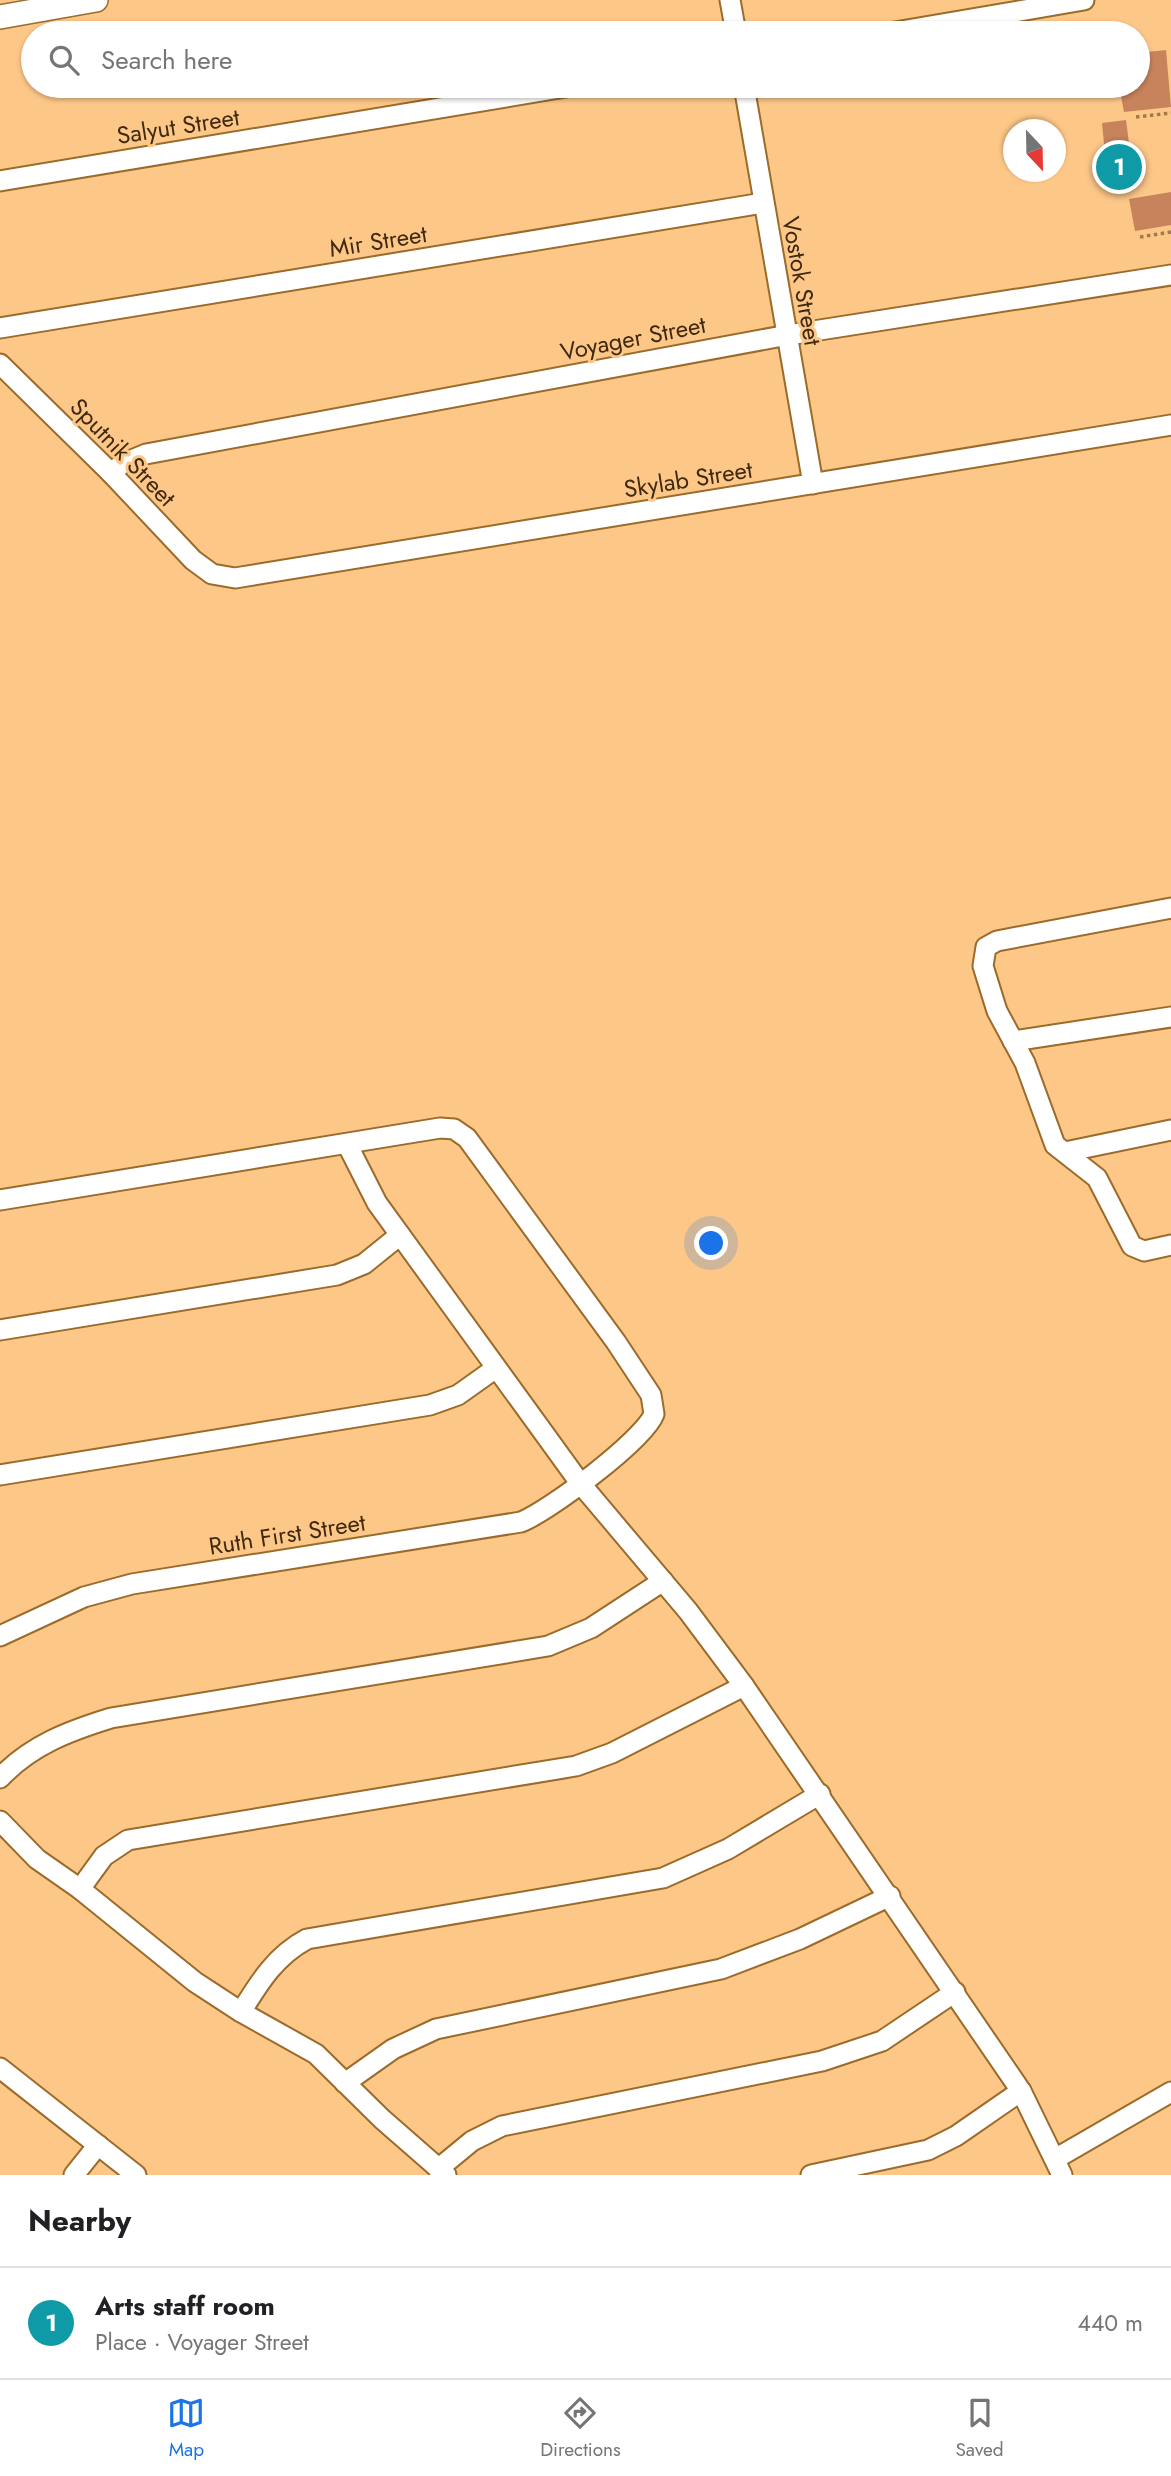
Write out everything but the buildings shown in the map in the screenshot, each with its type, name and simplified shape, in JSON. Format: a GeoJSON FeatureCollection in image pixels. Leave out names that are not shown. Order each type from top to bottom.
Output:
{"type":"FeatureCollection","features":[{"type":"Feature","properties":{"kind":"street"},"geometry":{"type":"LineString","coordinates":[[0,17],[96,0]]}},
{"type":"Feature","properties":{"kind":"street"},"geometry":{"type":"LineString","coordinates":[[730,0],[734,21]]}},
{"type":"Feature","properties":{"kind":"street"},"geometry":{"type":"LineString","coordinates":[[961,21],[1084,0]]}},
{"type":"Feature","properties":{"kind":"street","name":"Salyut Street"},"geometry":{"type":"LineString","coordinates":[[0,181],[500,98]]}},
{"type":"Feature","properties":{"kind":"street","name":"Vostok Street"},"geometry":{"type":"LineString","coordinates":[[746,98],[813,484]]}},
{"type":"Feature","properties":{"kind":"street","name":"Mir Street"},"geometry":{"type":"LineString","coordinates":[[0,328],[763,204]]}},
{"type":"Feature","properties":{"kind":"street","name":"Voyager Street"},"geometry":{"type":"LineString","coordinates":[[111,473],[122,464],[146,454],[788,335],[1171,275]]}},
{"type":"Feature","properties":{"kind":"street","name":"Sputnik Street"},"geometry":{"type":"LineString","coordinates":[[0,363],[111,473],[193,560],[212,574]]}},
{"type":"Feature","properties":{"kind":"street","name":"Skylab Street"},"geometry":{"type":"LineString","coordinates":[[212,574],[247,577],[1171,425]]}},
{"type":"Feature","properties":{"kind":"street"},"geometry":{"type":"LineString","coordinates":[[1171,908],[997,941],[986,947],[983,966],[997,1011],[1026,1063],[1055,1145],[1097,1178],[1132,1246],[1144,1251],[1171,1245]]}},
{"type":"Feature","properties":{"kind":"street"},"geometry":{"type":"LineString","coordinates":[[1013,1041],[1171,1017]]}},
{"type":"Feature","properties":{"kind":"street","name":"Ruth First Street"},"geometry":{"type":"LineString","coordinates":[[0,1636],[83,1597],[132,1584],[521,1522],[545,1510],[640,1434],[654,1414],[652,1395],[530,1221],[462,1133],[440,1128],[347,1144]]}},
{"type":"Feature","properties":{"kind":"street"},"geometry":{"type":"LineString","coordinates":[[1065,1152],[1171,1130]]}},
{"type":"Feature","properties":{"kind":"street"},"geometry":{"type":"LineString","coordinates":[[0,1200],[347,1144],[366,1185],[496,1368],[580,1483],[663,1581],[744,1686],[820,1794],[1021,2091],[1059,2167],[1171,2092]]}},
{"type":"Feature","properties":{"kind":"street"},"geometry":{"type":"LineString","coordinates":[[0,1329],[337,1275],[363,1264],[400,1235]]}},
{"type":"Feature","properties":{"kind":"street"},"geometry":{"type":"LineString","coordinates":[[0,1475],[430,1405],[458,1395],[496,1368]]}},
{"type":"Feature","properties":{"kind":"street"},"geometry":{"type":"LineString","coordinates":[[0,1778],[14,1763],[60,1735],[111,1717],[548,1646],[591,1628],[663,1581]]}},
{"type":"Feature","properties":{"kind":"street"},"geometry":{"type":"LineString","coordinates":[[80,1889],[104,1856],[128,1840],[576,1766],[612,1753],[744,1686]]}},
{"type":"Feature","properties":{"kind":"street"},"geometry":{"type":"LineString","coordinates":[[241,2012],[265,1972],[282,1955],[307,1939],[663,1878],[710,1859],[820,1794]]}},
{"type":"Feature","properties":{"kind":"street"},"geometry":{"type":"LineString","coordinates":[[0,1822],[37,1859],[80,1889],[186,1974],[241,2012],[303,2044],[442,2172],[472,2141],[502,2126],[822,2061],[869,2048],[955,1992]]}},
{"type":"Feature","properties":{"kind":"street"},"geometry":{"type":"LineString","coordinates":[[345,2083],[393,2049],[436,2029],[721,1969],[800,1939],[890,1896]]}},
{"type":"Feature","properties":{"kind":"street"},"geometry":{"type":"LineString","coordinates":[[0,2068],[136,2175]]}},
{"type":"Feature","properties":{"kind":"street"},"geometry":{"type":"LineString","coordinates":[[811,2175],[928,2150],[956,2136],[1021,2091]]}},
{"type":"Feature","properties":{"kind":"street"},"geometry":{"type":"LineString","coordinates":[[74,2175],[97,2145]]}},
{"type":"Feature","properties":{"kind":"path"},"geometry":{"type":"LineString","coordinates":[[1136,117],[1171,113]]}},
{"type":"Feature","properties":{"kind":"path"},"geometry":{"type":"LineString","coordinates":[[1140,237],[1171,232]]}},
{"type":"Feature","properties":{"kind":"place","name":"Arts staff room"},"geometry":{"type":"Point","coordinates":[1119,167]}}]}
